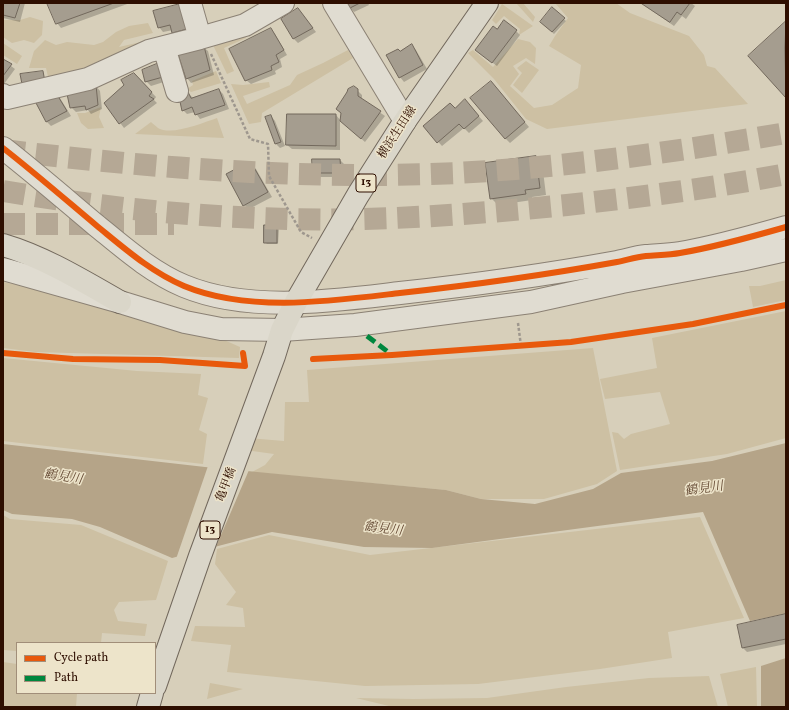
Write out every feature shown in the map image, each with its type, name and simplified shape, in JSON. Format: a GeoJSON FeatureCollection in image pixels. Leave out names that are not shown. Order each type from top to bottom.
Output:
{"type":"FeatureCollection","features":[{"type":"Feature","properties":{"kind":"main road","name":"横浜生田線"},"geometry":{"type":"LineString","coordinates":[[267,376],[282,330],[296,302],[358,194],[405,121],[487,3]]}},
{"type":"Feature","properties":{"kind":"main road"},"geometry":{"type":"LineString","coordinates":[[3,245],[38,258],[120,302]]}},
{"type":"Feature","properties":{"kind":"main road","name":"亀甲橋"},"geometry":{"type":"LineString","coordinates":[[156,683],[200,556],[267,376]]}},
{"type":"Feature","properties":{"kind":"main road"},"geometry":{"type":"LineString","coordinates":[[148,707],[152,694]]}},
{"type":"Feature","properties":{"kind":"street"},"geometry":{"type":"LineString","coordinates":[[190,3],[202,38]]}},
{"type":"Feature","properties":{"kind":"street"},"geometry":{"type":"LineString","coordinates":[[3,95],[7,98],[88,79],[149,51],[202,38],[245,24],[283,3]]}},
{"type":"Feature","properties":{"kind":"street"},"geometry":{"type":"LineString","coordinates":[[334,3],[405,121]]}},
{"type":"Feature","properties":{"kind":"street"},"geometry":{"type":"LineString","coordinates":[[164,48],[177,91]]}},
{"type":"Feature","properties":{"kind":"street"},"geometry":{"type":"LineString","coordinates":[[3,148],[129,252],[153,269],[184,286],[226,299],[266,302],[296,302],[350,299],[459,287],[542,275],[644,257],[678,254],[749,238],[786,227]]}},
{"type":"Feature","properties":{"kind":"street"},"geometry":{"type":"LineString","coordinates":[[644,257],[786,215]]}},
{"type":"Feature","properties":{"kind":"street"},"geometry":{"type":"LineString","coordinates":[[622,282],[786,238]]}},
{"type":"Feature","properties":{"kind":"street"},"geometry":{"type":"LineString","coordinates":[[3,269],[185,322],[221,328],[282,330],[355,325],[523,303],[786,250]]}},
{"type":"Feature","properties":{"kind":"path"},"geometry":{"type":"LineString","coordinates":[[202,38],[250,139],[268,144],[269,176],[301,232],[328,247]]}},
{"type":"Feature","properties":{"kind":"path"},"geometry":{"type":"LineString","coordinates":[[518,320],[521,346]]}},
{"type":"Feature","properties":{"kind":"path"},"geometry":{"type":"LineString","coordinates":[[513,347],[528,346]]}},
{"type":"Feature","properties":{"kind":"shaded area"},"geometry":{"type":"Polygon","coordinates":[[[516,3],[523,3],[535,17],[533,22],[516,3]]]}},
{"type":"Feature","properties":{"kind":"shaded area"},"geometry":{"type":"Polygon","coordinates":[[[555,3],[616,3],[630,13],[689,36],[704,55],[707,66],[715,68],[748,104],[547,129],[526,119],[494,79],[468,53],[473,50],[493,67],[518,39],[530,42],[536,48],[535,64],[526,58],[513,66],[519,74],[510,86],[534,108],[552,105],[578,88],[581,65],[549,46],[568,18],[555,3]]]}},
{"type":"Feature","properties":{"kind":"shaded area"},"geometry":{"type":"Polygon","coordinates":[[[502,4],[533,26],[519,35],[520,29],[504,16],[496,24],[492,20],[502,4]]]}},
{"type":"Feature","properties":{"kind":"shaded area"},"geometry":{"type":"Polygon","coordinates":[[[30,17],[43,21],[42,35],[34,43],[24,40],[12,43],[3,37],[3,20],[20,20],[30,17]]]}},
{"type":"Feature","properties":{"kind":"shaded area"},"geometry":{"type":"Polygon","coordinates":[[[148,23],[153,33],[124,40],[119,47],[159,38],[118,58],[49,81],[46,68],[29,68],[34,51],[45,40],[56,45],[67,42],[94,45],[103,42],[116,32],[129,26],[148,23]]]}},
{"type":"Feature","properties":{"kind":"shaded area"},"geometry":{"type":"Polygon","coordinates":[[[245,33],[246,38],[224,48],[234,71],[227,74],[212,43],[245,33]]]}},
{"type":"Feature","properties":{"kind":"shaded area"},"geometry":{"type":"Polygon","coordinates":[[[3,43],[22,56],[17,64],[3,55],[3,43]]]}},
{"type":"Feature","properties":{"kind":"shaded area"},"geometry":{"type":"Polygon","coordinates":[[[348,50],[353,58],[262,113],[261,122],[249,124],[231,84],[243,85],[269,82],[270,87],[243,96],[247,104],[290,85],[297,75],[348,50]]]}},
{"type":"Feature","properties":{"kind":"shaded area"},"geometry":{"type":"Polygon","coordinates":[[[526,61],[539,70],[522,93],[513,85],[522,73],[517,68],[526,61]]]}},
{"type":"Feature","properties":{"kind":"shaded area"},"geometry":{"type":"Polygon","coordinates":[[[216,71],[221,83],[191,92],[187,89],[193,85],[192,81],[216,71]]]}},
{"type":"Feature","properties":{"kind":"shaded area"},"geometry":{"type":"Polygon","coordinates":[[[101,107],[99,117],[104,128],[88,129],[81,123],[77,113],[85,113],[101,107]]]}},
{"type":"Feature","properties":{"kind":"shaded area"},"geometry":{"type":"Polygon","coordinates":[[[217,118],[224,138],[135,134],[151,122],[158,128],[171,131],[187,128],[217,118]]]}},
{"type":"Feature","properties":{"kind":"shaded area"},"geometry":{"type":"Polygon","coordinates":[[[786,280],[786,300],[753,307],[749,286],[760,286],[786,280]]]}},
{"type":"Feature","properties":{"kind":"shaded area"},"geometry":{"type":"Polygon","coordinates":[[[3,282],[34,288],[206,332],[240,347],[239,358],[35,352],[3,348],[3,282]]]}},
{"type":"Feature","properties":{"kind":"shaded area"},"geometry":{"type":"Polygon","coordinates":[[[786,311],[786,438],[727,454],[620,470],[612,432],[618,433],[624,439],[631,434],[670,424],[660,392],[605,399],[600,379],[657,368],[652,338],[786,311]]]}},
{"type":"Feature","properties":{"kind":"shaded area"},"geometry":{"type":"Polygon","coordinates":[[[593,348],[617,471],[597,484],[544,499],[481,499],[446,490],[252,472],[265,465],[274,454],[245,450],[248,438],[284,441],[285,402],[309,402],[307,370],[593,348]]]}},
{"type":"Feature","properties":{"kind":"shaded area"},"geometry":{"type":"Polygon","coordinates":[[[3,358],[137,371],[201,374],[198,395],[208,398],[199,430],[207,434],[203,464],[3,441],[3,358]]]}},
{"type":"Feature","properties":{"kind":"shaded area"},"geometry":{"type":"Polygon","coordinates":[[[3,515],[10,519],[81,525],[168,561],[156,600],[119,602],[114,610],[118,621],[147,624],[145,636],[102,633],[101,642],[16,642],[16,651],[3,650],[3,515]]]}},
{"type":"Feature","properties":{"kind":"shaded area"},"geometry":{"type":"Polygon","coordinates":[[[700,517],[744,618],[668,632],[672,658],[600,669],[478,684],[365,686],[227,672],[231,645],[191,641],[195,626],[245,627],[243,608],[226,605],[236,592],[215,564],[217,549],[269,535],[370,555],[700,517]]]}},
{"type":"Feature","properties":{"kind":"shaded area"},"geometry":{"type":"Polygon","coordinates":[[[3,662],[16,664],[16,694],[77,694],[76,707],[3,707],[3,662]]]}},
{"type":"Feature","properties":{"kind":"shaded area"},"geometry":{"type":"Polygon","coordinates":[[[756,667],[757,707],[728,707],[720,674],[756,667]]]}},
{"type":"Feature","properties":{"kind":"shaded area"},"geometry":{"type":"Polygon","coordinates":[[[709,676],[718,707],[393,707],[356,698],[487,698],[566,687],[649,678],[709,676]]]}},
{"type":"Feature","properties":{"kind":"shaded area"},"geometry":{"type":"Polygon","coordinates":[[[210,683],[243,689],[207,699],[210,683]]]}},
{"type":"Feature","properties":{"kind":"water","name":"鶴見川"},"geometry":{"type":"Polygon","coordinates":[[[786,443],[785,614],[750,621],[703,512],[432,548],[364,547],[272,532],[172,558],[100,527],[72,519],[12,514],[3,510],[3,444],[205,467],[446,490],[481,499],[535,504],[593,489],[621,473],[712,461],[786,443]]]}},
{"type":"Feature","properties":{"kind":"water"},"geometry":{"type":"Polygon","coordinates":[[[786,658],[786,707],[761,707],[761,666],[786,658]]]}},
{"type":"Feature","properties":{"kind":"pier"},"geometry":{"type":"Polygon","coordinates":[[[208,466],[249,470],[215,549],[176,559],[208,466]]]}},
{"type":"Feature","properties":{"kind":"building"},"geometry":{"type":"Polygon","coordinates":[[[3,3],[20,3],[15,18],[3,15],[3,3]]]}},
{"type":"Feature","properties":{"kind":"building"},"geometry":{"type":"Polygon","coordinates":[[[47,3],[114,3],[56,24],[47,3]]]}},
{"type":"Feature","properties":{"kind":"building"},"geometry":{"type":"Polygon","coordinates":[[[345,3],[360,3],[348,9],[345,3]]]}},
{"type":"Feature","properties":{"kind":"building"},"geometry":{"type":"Polygon","coordinates":[[[641,3],[690,3],[681,15],[677,12],[670,22],[641,3]]]}},
{"type":"Feature","properties":{"kind":"building"},"geometry":{"type":"Polygon","coordinates":[[[180,4],[187,29],[172,33],[170,25],[158,28],[153,11],[180,4]]]}},
{"type":"Feature","properties":{"kind":"building"},"geometry":{"type":"Polygon","coordinates":[[[552,7],[565,18],[552,32],[540,22],[552,7]]]}},
{"type":"Feature","properties":{"kind":"building"},"geometry":{"type":"Polygon","coordinates":[[[298,8],[313,28],[293,39],[281,19],[298,8]]]}},
{"type":"Feature","properties":{"kind":"building"},"geometry":{"type":"Polygon","coordinates":[[[504,20],[517,30],[492,63],[475,50],[493,26],[497,29],[504,20]]]}},
{"type":"Feature","properties":{"kind":"building"},"geometry":{"type":"Polygon","coordinates":[[[786,21],[785,48],[786,98],[748,56],[786,21]]]}},
{"type":"Feature","properties":{"kind":"building"},"geometry":{"type":"Polygon","coordinates":[[[271,28],[284,50],[276,55],[279,62],[271,66],[272,70],[245,81],[229,49],[271,28]]]}},
{"type":"Feature","properties":{"kind":"building"},"geometry":{"type":"Polygon","coordinates":[[[412,44],[423,65],[399,78],[386,55],[398,49],[400,51],[412,44]]]}},
{"type":"Feature","properties":{"kind":"building"},"geometry":{"type":"Polygon","coordinates":[[[204,46],[210,70],[186,79],[177,51],[204,46]]]}},
{"type":"Feature","properties":{"kind":"building"},"geometry":{"type":"Polygon","coordinates":[[[3,59],[12,64],[3,76],[3,59]]]}},
{"type":"Feature","properties":{"kind":"building"},"geometry":{"type":"Polygon","coordinates":[[[159,63],[163,77],[145,82],[142,70],[159,63]]]}},
{"type":"Feature","properties":{"kind":"building"},"geometry":{"type":"Polygon","coordinates":[[[43,71],[45,82],[22,84],[20,74],[43,71]]]}},
{"type":"Feature","properties":{"kind":"building"},"geometry":{"type":"Polygon","coordinates":[[[134,73],[152,92],[149,96],[154,99],[119,124],[104,103],[124,85],[121,80],[134,73]]]}},
{"type":"Feature","properties":{"kind":"building"},"geometry":{"type":"Polygon","coordinates":[[[491,81],[525,122],[505,139],[470,98],[491,81]]]}},
{"type":"Feature","properties":{"kind":"building"},"geometry":{"type":"Polygon","coordinates":[[[96,85],[98,105],[86,110],[85,106],[70,108],[67,94],[96,85]]]}},
{"type":"Feature","properties":{"kind":"building"},"geometry":{"type":"Polygon","coordinates":[[[354,86],[358,89],[358,96],[381,111],[361,139],[340,121],[341,113],[336,109],[348,89],[354,86]]]}},
{"type":"Feature","properties":{"kind":"building"},"geometry":{"type":"Polygon","coordinates":[[[219,89],[225,105],[195,115],[192,107],[182,111],[179,97],[188,92],[191,98],[219,89]]]}},
{"type":"Feature","properties":{"kind":"building"},"geometry":{"type":"Polygon","coordinates":[[[56,93],[67,111],[46,122],[36,103],[56,93]]]}},
{"type":"Feature","properties":{"kind":"building"},"geometry":{"type":"Polygon","coordinates":[[[465,99],[479,116],[464,129],[459,124],[437,143],[423,126],[450,103],[455,108],[465,99]]]}},
{"type":"Feature","properties":{"kind":"building"},"geometry":{"type":"Polygon","coordinates":[[[287,114],[336,114],[336,146],[286,145],[287,114]]]}},
{"type":"Feature","properties":{"kind":"building"},"geometry":{"type":"Polygon","coordinates":[[[271,115],[281,142],[275,144],[265,117],[271,115]]]}},
{"type":"Feature","properties":{"kind":"building"},"geometry":{"type":"Polygon","coordinates":[[[536,156],[540,188],[525,190],[526,194],[490,199],[485,163],[536,156]]]}},
{"type":"Feature","properties":{"kind":"building"},"geometry":{"type":"Polygon","coordinates":[[[312,159],[340,159],[341,173],[313,173],[312,159]]]}},
{"type":"Feature","properties":{"kind":"building"},"geometry":{"type":"Polygon","coordinates":[[[252,164],[268,192],[243,206],[226,174],[243,165],[245,168],[252,164]]]}},
{"type":"Feature","properties":{"kind":"building"},"geometry":{"type":"Polygon","coordinates":[[[264,225],[277,225],[277,243],[264,243],[264,225]]]}},
{"type":"Feature","properties":{"kind":"building"},"geometry":{"type":"Polygon","coordinates":[[[786,614],[786,639],[742,648],[737,625],[786,614]]]}},
{"type":"Feature","properties":{"kind":"tunnel"},"geometry":{"type":"LineString","coordinates":[[3,150],[116,162],[229,171],[286,174],[399,175],[456,173],[580,163],[786,133]]}},
{"type":"Feature","properties":{"kind":"tunnel"},"geometry":{"type":"LineString","coordinates":[[3,191],[98,205],[227,217],[375,219],[490,212],[622,199],[732,184],[786,174]]}},
{"type":"Feature","properties":{"kind":"tunnel"},"geometry":{"type":"LineString","coordinates":[[3,224],[174,224]]}},
{"type":"Feature","properties":{"kind":"marked path"},"geometry":{"type":"LineString","coordinates":[[367,336],[392,355]]}},
{"type":"Feature","properties":{"kind":"cycle path"},"geometry":{"type":"LineString","coordinates":[[3,148],[117,243],[149,267],[184,286],[209,294],[236,300],[291,303],[347,299],[482,283],[590,267],[642,256],[693,251],[733,242],[786,227]]}},
{"type":"Feature","properties":{"kind":"cycle path"},"geometry":{"type":"LineString","coordinates":[[313,359],[392,355],[571,342],[693,324],[786,305]]}},
{"type":"Feature","properties":{"kind":"cycle path"},"geometry":{"type":"LineString","coordinates":[[3,353],[73,359],[160,360],[245,366],[243,353]]}}]}
